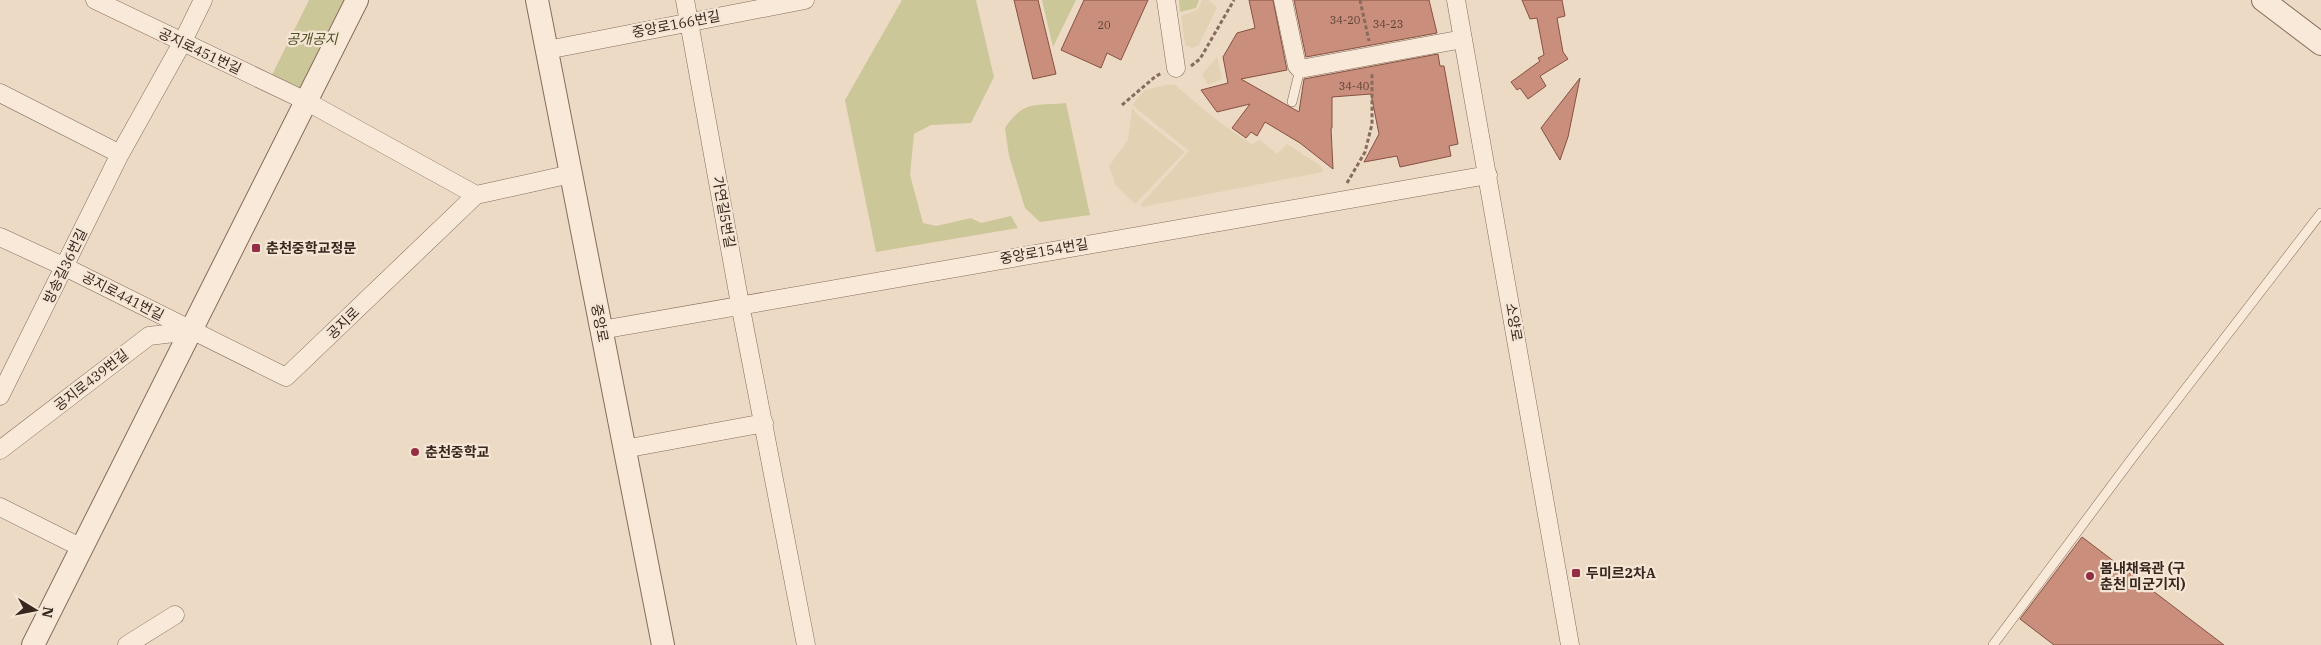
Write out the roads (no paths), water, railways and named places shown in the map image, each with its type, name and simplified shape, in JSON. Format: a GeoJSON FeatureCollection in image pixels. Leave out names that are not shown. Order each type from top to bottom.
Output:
{"type":"FeatureCollection","features":[{"type":"Feature","properties":{"kind":"street","name":"공지로451번길"},"geometry":{"type":"LineString","coordinates":[[95,0],[306,101]]}},
{"type":"Feature","properties":{"kind":"street","name":"방송길36번길"},"geometry":{"type":"LineString","coordinates":[[0,396],[5,376],[65,267],[120,154],[182,43],[203,0]]}},
{"type":"Feature","properties":{"kind":"street"},"geometry":{"type":"LineString","coordinates":[[33,645],[357,0]]}},
{"type":"Feature","properties":{"kind":"street","name":"중앙로"},"geometry":{"type":"LineString","coordinates":[[537,0],[663,645]]}},
{"type":"Feature","properties":{"kind":"street","name":"가연길5번길"},"geometry":{"type":"LineString","coordinates":[[685,0],[740,304],[806,645]]}},
{"type":"Feature","properties":{"kind":"street"},"geometry":{"type":"LineString","coordinates":[[1166,0],[1176,68]]}},
{"type":"Feature","properties":{"kind":"street"},"geometry":{"type":"LineString","coordinates":[[1283,0],[1297,66],[1300,69],[1463,39]]}},
{"type":"Feature","properties":{"kind":"street","name":"소양로"},"geometry":{"type":"LineString","coordinates":[[1456,0],[1570,645]]}},
{"type":"Feature","properties":{"kind":"street"},"geometry":{"type":"LineString","coordinates":[[2263,0],[2321,44]]}},
{"type":"Feature","properties":{"kind":"street","name":"중앙로166번길"},"geometry":{"type":"LineString","coordinates":[[547,50],[796,1]]}},
{"type":"Feature","properties":{"kind":"street"},"geometry":{"type":"LineString","coordinates":[[0,93],[120,154]]}},
{"type":"Feature","properties":{"kind":"street"},"geometry":{"type":"LineString","coordinates":[[306,101],[476,195],[571,174]]}},
{"type":"Feature","properties":{"kind":"street","name":"중앙로154번길"},"geometry":{"type":"LineString","coordinates":[[601,330],[740,304],[1488,175]]}},
{"type":"Feature","properties":{"kind":"street","name":"공지로"},"geometry":{"type":"LineString","coordinates":[[191,331],[286,378],[476,195]]}},
{"type":"Feature","properties":{"kind":"street","name":"공지로441번길"},"geometry":{"type":"LineString","coordinates":[[0,237],[65,267],[191,331]]}},
{"type":"Feature","properties":{"kind":"street","name":"공지로439번길"},"geometry":{"type":"LineString","coordinates":[[0,450],[149,336],[191,331]]}},
{"type":"Feature","properties":{"kind":"street"},"geometry":{"type":"LineString","coordinates":[[624,450],[764,423]]}},
{"type":"Feature","properties":{"kind":"street"},"geometry":{"type":"LineString","coordinates":[[0,507],[82,548]]}},
{"type":"Feature","properties":{"kind":"street"},"geometry":{"type":"LineString","coordinates":[[127,645],[175,615]]}},
{"type":"Feature","properties":{"kind":"lane"},"geometry":{"type":"LineString","coordinates":[[1292,102],[1300,69]]}},
{"type":"Feature","properties":{"kind":"lane"},"geometry":{"type":"LineString","coordinates":[[1993,645],[2133,457],[2321,214]]}},
{"type":"Feature","properties":{"kind":"place","name":"춘천중학교정문"},"geometry":{"type":"Point","coordinates":[256,248]}},
{"type":"Feature","properties":{"kind":"place","name":"춘천중학교"},"geometry":{"type":"Point","coordinates":[415,452]}},
{"type":"Feature","properties":{"kind":"place","name":"두미르2차A"},"geometry":{"type":"Point","coordinates":[1576,573]}},
{"type":"Feature","properties":{"kind":"place","name":"봄내채육관 (구 춘천 미군기지)"},"geometry":{"type":"Point","coordinates":[2090,576]}},
{"type":"Feature","properties":{"kind":"park label","name":"공개공지"},"geometry":{"type":"Point","coordinates":[312,39]}}]}
